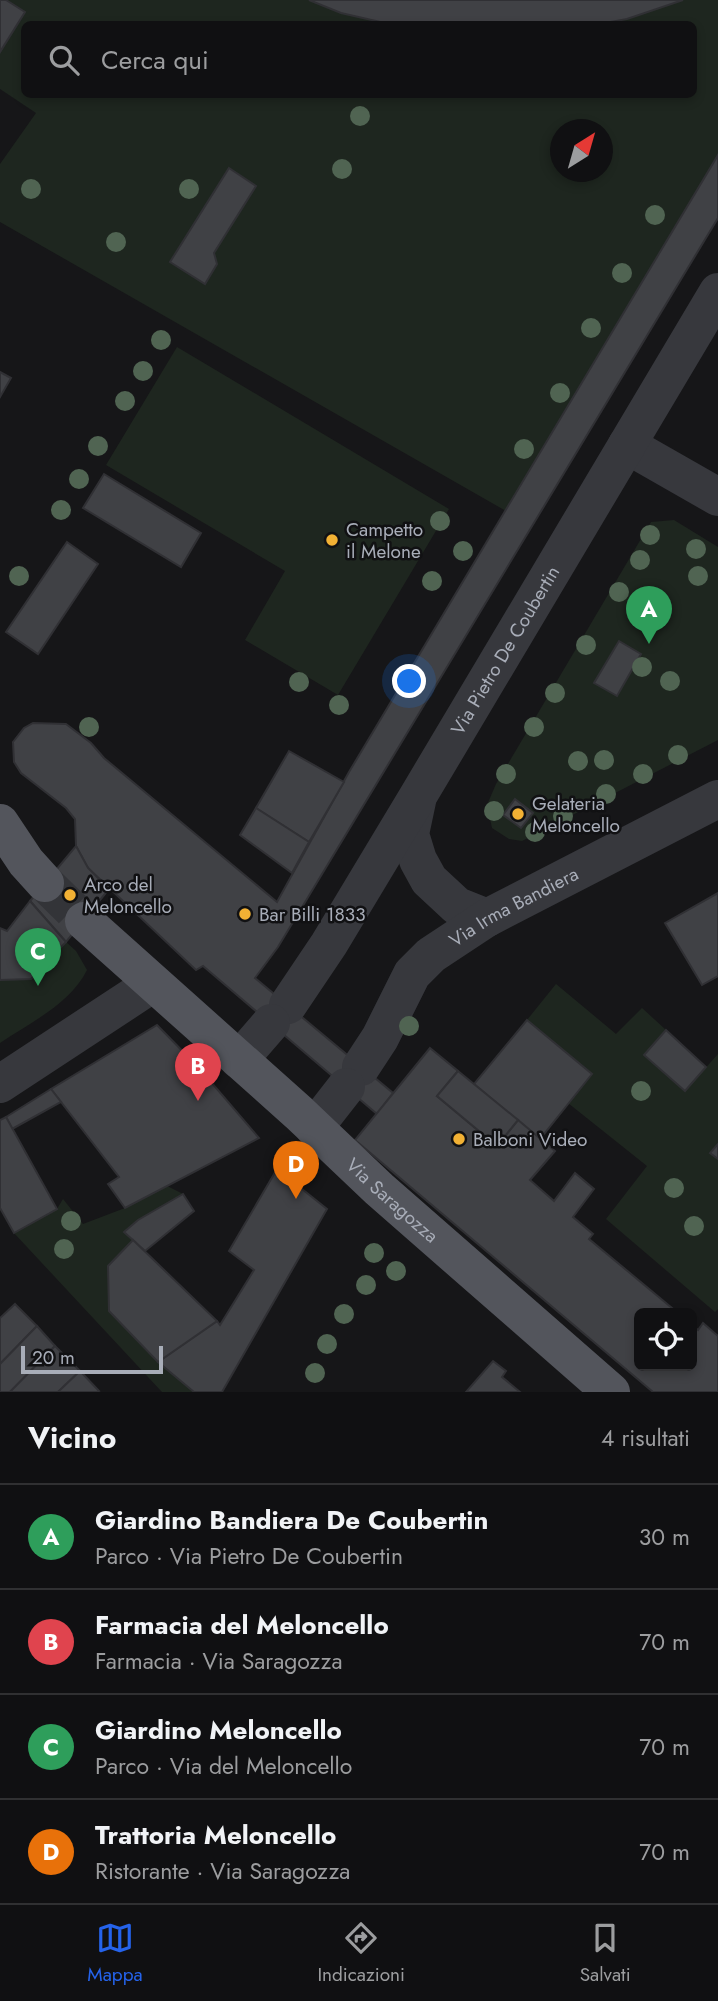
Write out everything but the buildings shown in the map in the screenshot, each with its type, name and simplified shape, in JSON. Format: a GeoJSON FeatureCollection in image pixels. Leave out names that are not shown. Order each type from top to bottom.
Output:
{"type":"FeatureCollection","features":[{"type":"Feature","properties":{"kind":"main road"},"geometry":{"type":"LineString","coordinates":[[3,832],[45,883]]}},
{"type":"Feature","properties":{"kind":"main road","name":"Via Saragozza"},"geometry":{"type":"LineString","coordinates":[[84,921],[409,1216],[611,1392]]}},
{"type":"Feature","properties":{"kind":"street","name":"Via Pietro De Coubertin"},"geometry":{"type":"LineString","coordinates":[[239,1060],[280,1014],[328,944],[718,292]]}},
{"type":"Feature","properties":{"kind":"street"},"geometry":{"type":"LineString","coordinates":[[627,446],[718,497]]}},
{"type":"Feature","properties":{"kind":"street"},"geometry":{"type":"LineString","coordinates":[[418,796],[410,834],[418,860],[429,880],[457,906],[487,918]]}},
{"type":"Feature","properties":{"kind":"street","name":"Via Irma Bandiera"},"geometry":{"type":"LineString","coordinates":[[314,1128],[380,1038],[412,974],[431,955],[487,918],[718,799]]}},
{"type":"Feature","properties":{"kind":"street"},"geometry":{"type":"LineString","coordinates":[[0,1084],[152,984]]}},
{"type":"Feature","properties":{"kind":"shaded area"},"geometry":{"type":"Polygon","coordinates":[[[0,0],[718,0],[718,155],[506,511],[0,222],[0,164],[36,113],[0,89],[0,0]]]}},
{"type":"Feature","properties":{"kind":"shaded area","name":"Campetto il Melone"},"geometry":{"type":"Polygon","coordinates":[[[177,347],[449,509],[338,695],[245,640],[285,571],[106,465],[177,347]]]}},
{"type":"Feature","properties":{"kind":"shaded area"},"geometry":{"type":"Polygon","coordinates":[[[674,520],[718,547],[718,740],[522,841],[509,839],[492,828],[487,805],[496,784],[651,522],[674,520]]]}},
{"type":"Feature","properties":{"kind":"shaded area"},"geometry":{"type":"Polygon","coordinates":[[[66,942],[76,951],[87,970],[80,982],[60,1003],[0,1043],[0,980],[31,978],[66,942]]]}},
{"type":"Feature","properties":{"kind":"shaded area"},"geometry":{"type":"Polygon","coordinates":[[[556,984],[616,1034],[642,1008],[666,1030],[644,1055],[685,1091],[718,1054],[718,1144],[711,1153],[718,1159],[718,1309],[715,1312],[606,1219],[647,1166],[568,1103],[591,1074],[527,1020],[556,984]]]}},
{"type":"Feature","properties":{"kind":"shaded area"},"geometry":{"type":"Polygon","coordinates":[[[167,1186],[183,1194],[138,1220],[124,1232],[133,1240],[158,1362],[194,1392],[162,1392],[14,1233],[57,1209],[63,1199],[83,1224],[125,1208],[167,1186]]]}},
{"type":"Feature","properties":{"kind":"tunnel"},"geometry":{"type":"LineString","coordinates":[[45,883],[84,921]]}},
{"type":"Feature","properties":{"kind":"place","name":"Campetto il Melone"},"geometry":{"type":"Point","coordinates":[332,540]}},
{"type":"Feature","properties":{"kind":"place","name":"Giardino Bandiera De Coubertin"},"geometry":{"type":"Point","coordinates":[649,644]}},
{"type":"Feature","properties":{"kind":"place","name":"Gelateria Meloncello"},"geometry":{"type":"Point","coordinates":[518,814]}},
{"type":"Feature","properties":{"kind":"place","name":"Arco del Meloncello"},"geometry":{"type":"Point","coordinates":[70,895]}},
{"type":"Feature","properties":{"kind":"place","name":"Bar Billi 1833"},"geometry":{"type":"Point","coordinates":[245,914]}},
{"type":"Feature","properties":{"kind":"place","name":"Giardino Meloncello"},"geometry":{"type":"Point","coordinates":[38,986]}},
{"type":"Feature","properties":{"kind":"place","name":"Farmacia del Meloncello"},"geometry":{"type":"Point","coordinates":[198,1101]}},
{"type":"Feature","properties":{"kind":"place","name":"Balboni Video"},"geometry":{"type":"Point","coordinates":[459,1139]}},
{"type":"Feature","properties":{"kind":"place","name":"Trattoria Meloncello"},"geometry":{"type":"Point","coordinates":[296,1199]}}]}
